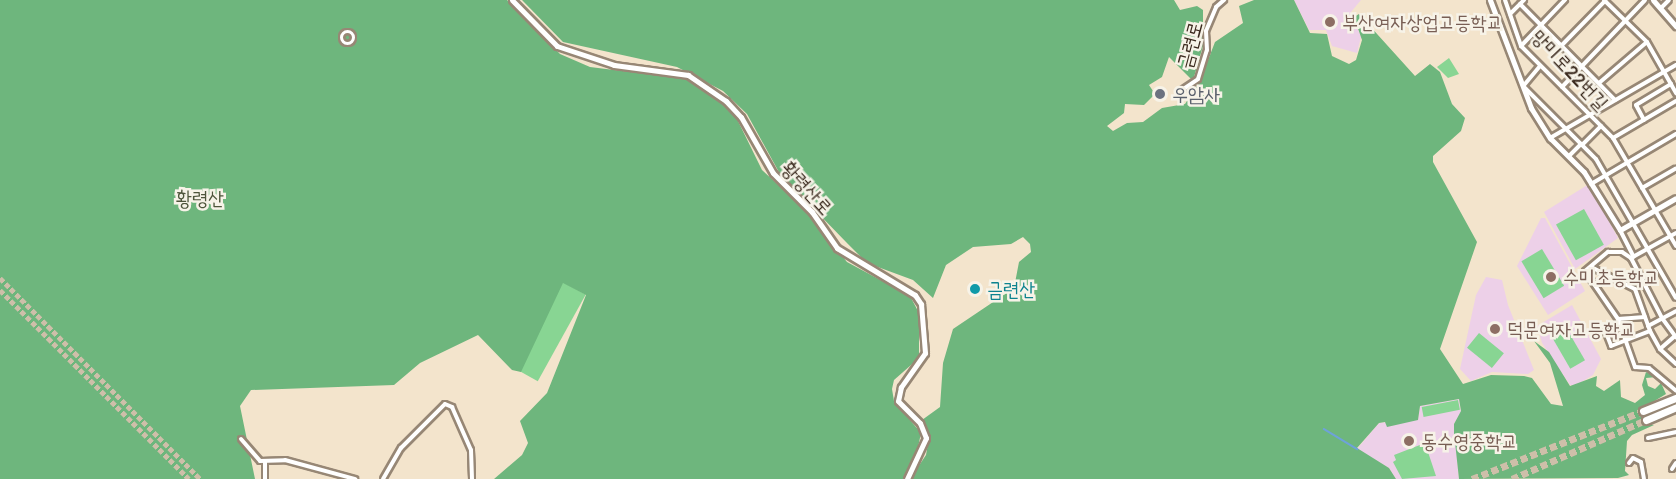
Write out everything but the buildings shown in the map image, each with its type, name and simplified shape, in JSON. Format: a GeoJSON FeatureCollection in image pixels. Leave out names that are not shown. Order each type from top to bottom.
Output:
{"type":"FeatureCollection","features":[{"type":"Feature","properties":{"kind":"highway"},"geometry":{"type":"LineString","coordinates":[[1643,411],[1676,399]]}},
{"type":"Feature","properties":{"kind":"highway"},"geometry":{"type":"LineString","coordinates":[[1646,420],[1676,399]]}},
{"type":"Feature","properties":{"kind":"street","name":"황령산로"},"geometry":{"type":"LineString","coordinates":[[512,0],[557,46],[614,65],[688,75],[726,101],[741,117],[772,173],[812,212],[837,248],[915,295],[921,304],[925,353],[901,387],[898,401],[920,423],[926,438],[907,479]]}},
{"type":"Feature","properties":{"kind":"street","name":"금련로"},"geometry":{"type":"LineString","coordinates":[[1179,92],[1198,79],[1207,50],[1206,31],[1216,7],[1224,0]]}},
{"type":"Feature","properties":{"kind":"street"},"geometry":{"type":"LineString","coordinates":[[1491,0],[1522,86],[1550,138],[1569,156],[1591,184],[1620,230],[1662,318],[1675,336],[1660,349]]}},
{"type":"Feature","properties":{"kind":"street","name":"망미로22번길"},"geometry":{"type":"LineString","coordinates":[[1505,0],[1521,46],[1613,138],[1676,246]]}},
{"type":"Feature","properties":{"kind":"street"},"geometry":{"type":"LineString","coordinates":[[1521,46],[1565,0]]}},
{"type":"Feature","properties":{"kind":"street"},"geometry":{"type":"LineString","coordinates":[[1562,45],[1605,0],[1647,42],[1676,93]]}},
{"type":"Feature","properties":{"kind":"street"},"geometry":{"type":"LineString","coordinates":[[1562,87],[1646,0]]}},
{"type":"Feature","properties":{"kind":"street"},"geometry":{"type":"LineString","coordinates":[[1653,0],[1674,17],[1676,26]]}},
{"type":"Feature","properties":{"kind":"street"},"geometry":{"type":"LineString","coordinates":[[1661,8],[1670,0]]}},
{"type":"Feature","properties":{"kind":"street"},"geometry":{"type":"LineString","coordinates":[[1510,14],[1522,2],[1615,100]]}},
{"type":"Feature","properties":{"kind":"street"},"geometry":{"type":"LineString","coordinates":[[347,29],[354,35],[348,44],[339,38],[347,29]]}},
{"type":"Feature","properties":{"kind":"street"},"geometry":{"type":"LineString","coordinates":[[1599,83],[1647,42]]}},
{"type":"Feature","properties":{"kind":"street"},"geometry":{"type":"LineString","coordinates":[[1550,138],[1676,65]]}},
{"type":"Feature","properties":{"kind":"street"},"geometry":{"type":"LineString","coordinates":[[1522,86],[1540,66]]}},
{"type":"Feature","properties":{"kind":"street"},"geometry":{"type":"LineString","coordinates":[[1644,120],[1636,105],[1671,84]]}},
{"type":"Feature","properties":{"kind":"street"},"geometry":{"type":"LineString","coordinates":[[1522,86],[1582,145],[1606,175],[1676,298]]}},
{"type":"Feature","properties":{"kind":"street"},"geometry":{"type":"LineString","coordinates":[[1613,138],[1676,101]]}},
{"type":"Feature","properties":{"kind":"street","name":"망미로22번길"},"geometry":{"type":"LineString","coordinates":[[1569,156],[1601,126]]}},
{"type":"Feature","properties":{"kind":"street"},"geometry":{"type":"LineString","coordinates":[[1591,184],[1676,134]]}},
{"type":"Feature","properties":{"kind":"street"},"geometry":{"type":"LineString","coordinates":[[1642,188],[1676,168]]}},
{"type":"Feature","properties":{"kind":"street"},"geometry":{"type":"LineString","coordinates":[[1620,230],[1676,198]]}},
{"type":"Feature","properties":{"kind":"street"},"geometry":{"type":"LineString","coordinates":[[1633,257],[1676,233]]}},
{"type":"Feature","properties":{"kind":"street"},"geometry":{"type":"LineString","coordinates":[[1633,257],[1622,252],[1608,252],[1586,274],[1618,319],[1635,367],[1649,368],[1676,399]]}},
{"type":"Feature","properties":{"kind":"street"},"geometry":{"type":"LineString","coordinates":[[1591,267],[1635,290],[1650,331],[1660,349],[1676,364]]}},
{"type":"Feature","properties":{"kind":"street"},"geometry":{"type":"LineString","coordinates":[[1648,326],[1676,310]]}},
{"type":"Feature","properties":{"kind":"street"},"geometry":{"type":"LineString","coordinates":[[1618,319],[1645,317]]}},
{"type":"Feature","properties":{"kind":"street"},"geometry":{"type":"LineString","coordinates":[[1605,330],[1611,346],[1650,331]]}},
{"type":"Feature","properties":{"kind":"street"},"geometry":{"type":"LineString","coordinates":[[383,479],[401,448],[438,408],[447,404],[471,450],[472,479]]}},
{"type":"Feature","properties":{"kind":"street"},"geometry":{"type":"LineString","coordinates":[[1648,438],[1676,432]]}},
{"type":"Feature","properties":{"kind":"street"},"geometry":{"type":"LineString","coordinates":[[241,439],[256,459],[285,460],[356,479]]}},
{"type":"Feature","properties":{"kind":"street"},"geometry":{"type":"LineString","coordinates":[[1629,464],[1633,458],[1641,462],[1644,479]]}},
{"type":"Feature","properties":{"kind":"street"},"geometry":{"type":"LineString","coordinates":[[265,461],[265,479]]}},
{"type":"Feature","properties":{"kind":"street"},"geometry":{"type":"LineString","coordinates":[[1672,469],[1676,464]]}},
{"type":"Feature","properties":{"kind":"shaded area","name":"부산여자상업고등학교"},"geometry":{"type":"Polygon","coordinates":[[[1294,0],[1361,0],[1351,12],[1361,37],[1357,53],[1332,46],[1326,30],[1309,30],[1294,0]]]}},
{"type":"Feature","properties":{"kind":"shaded area"},"geometry":{"type":"Polygon","coordinates":[[[1589,184],[1618,238],[1575,269],[1544,212],[1589,184]]]}},
{"type":"Feature","properties":{"kind":"shaded area","name":"수미초등학교"},"geometry":{"type":"Polygon","coordinates":[[[1541,218],[1545,218],[1585,291],[1548,315],[1517,266],[1541,218]]]}},
{"type":"Feature","properties":{"kind":"shaded area","name":"덕문여자고등학교"},"geometry":{"type":"Polygon","coordinates":[[[1486,277],[1502,280],[1508,305],[1534,370],[1528,374],[1492,372],[1471,381],[1460,369],[1476,295],[1486,277]]]}},
{"type":"Feature","properties":{"kind":"shaded area"},"geometry":{"type":"Polygon","coordinates":[[[1572,305],[1601,359],[1593,375],[1575,386],[1570,385],[1542,343],[1537,326],[1572,305]]]}},
{"type":"Feature","properties":{"kind":"shaded area","name":"동수영중학교"},"geometry":{"type":"Polygon","coordinates":[[[1459,399],[1461,412],[1454,424],[1459,479],[1396,479],[1389,468],[1357,449],[1379,423],[1418,419],[1420,406],[1459,399]]]}},
{"type":"Feature","properties":{"kind":"green space","name":"황령산"},"geometry":{"type":"Polygon","coordinates":[[[0,0],[507,0],[560,54],[590,67],[687,79],[716,98],[736,117],[762,170],[802,207],[847,262],[910,296],[919,313],[919,358],[894,380],[892,389],[894,401],[921,433],[916,457],[904,479],[494,479],[522,455],[528,443],[520,421],[547,393],[586,295],[563,283],[521,372],[512,370],[478,335],[420,363],[394,385],[251,390],[240,406],[255,479],[0,479],[0,0]]]}},
{"type":"Feature","properties":{"kind":"green space"},"geometry":{"type":"Polygon","coordinates":[[[522,0],[1174,0],[1180,10],[1197,6],[1203,10],[1203,46],[1194,77],[1191,79],[1169,57],[1162,77],[1149,85],[1155,94],[1144,105],[1125,104],[1124,113],[1107,126],[1113,131],[1127,123],[1143,122],[1162,108],[1185,104],[1200,81],[1215,42],[1243,23],[1239,6],[1254,0],[1294,0],[1310,33],[1327,34],[1332,56],[1349,64],[1356,60],[1362,40],[1354,17],[1359,14],[1415,76],[1430,64],[1440,72],[1452,104],[1465,118],[1461,131],[1433,156],[1433,162],[1477,242],[1440,349],[1463,384],[1491,375],[1524,376],[1532,378],[1551,404],[1563,406],[1550,363],[1534,341],[1549,352],[1570,386],[1597,376],[1596,386],[1604,391],[1620,380],[1621,397],[1635,403],[1645,395],[1642,385],[1646,372],[1657,377],[1646,378],[1648,386],[1655,389],[1661,383],[1666,394],[1638,411],[1644,423],[1654,425],[1632,435],[1627,441],[1625,471],[1629,475],[1618,478],[1459,479],[1454,424],[1461,411],[1459,399],[1420,406],[1418,420],[1387,427],[1385,422],[1379,423],[1357,448],[1389,468],[1396,479],[910,479],[926,455],[929,438],[922,420],[940,407],[943,363],[953,329],[1014,288],[1019,262],[1031,252],[1030,244],[1023,237],[1011,244],[973,247],[946,265],[933,298],[913,280],[867,263],[780,174],[747,114],[723,91],[677,67],[563,42],[522,0]]]}},
{"type":"Feature","properties":{"kind":"green space"},"geometry":{"type":"Polygon","coordinates":[[[1449,58],[1459,74],[1448,78],[1437,67],[1449,58]]]}},
{"type":"Feature","properties":{"kind":"green space"},"geometry":{"type":"Polygon","coordinates":[[[1584,209],[1604,245],[1576,260],[1556,225],[1584,209]]]}},
{"type":"Feature","properties":{"kind":"green space"},"geometry":{"type":"Polygon","coordinates":[[[1542,249],[1564,286],[1544,298],[1521,261],[1542,249]]]}},
{"type":"Feature","properties":{"kind":"green space"},"geometry":{"type":"Polygon","coordinates":[[[563,282],[586,295],[538,381],[515,369],[563,282]]]}},
{"type":"Feature","properties":{"kind":"green space"},"geometry":{"type":"Polygon","coordinates":[[[1564,324],[1585,360],[1570,369],[1549,332],[1564,324]]]}},
{"type":"Feature","properties":{"kind":"green space"},"geometry":{"type":"Polygon","coordinates":[[[1479,333],[1504,353],[1492,368],[1467,348],[1479,333]]]}},
{"type":"Feature","properties":{"kind":"green space"},"geometry":{"type":"Polygon","coordinates":[[[1458,400],[1460,410],[1424,417],[1422,407],[1458,400]]]}},
{"type":"Feature","properties":{"kind":"green space"},"geometry":{"type":"Polygon","coordinates":[[[1425,443],[1436,476],[1402,479],[1393,462],[1396,460],[1394,455],[1425,443]]]}},
{"type":"Feature","properties":{"kind":"waterway"},"geometry":{"type":"LineString","coordinates":[[1324,429],[1357,449]]}},
{"type":"Feature","properties":{"kind":"tunnel"},"geometry":{"type":"LineString","coordinates":[[0,278],[200,479]]}},
{"type":"Feature","properties":{"kind":"tunnel"},"geometry":{"type":"LineString","coordinates":[[0,290],[189,479]]}},
{"type":"Feature","properties":{"kind":"tunnel"},"geometry":{"type":"LineString","coordinates":[[1472,479],[1643,411]]}},
{"type":"Feature","properties":{"kind":"tunnel"},"geometry":{"type":"LineString","coordinates":[[1512,479],[1646,420]]}},
{"type":"Feature","properties":{"kind":"place","name":"부산여자상업고등학교"},"geometry":{"type":"Point","coordinates":[1330,22]}},
{"type":"Feature","properties":{"kind":"place","name":"우암사"},"geometry":{"type":"Point","coordinates":[1160,94]}},
{"type":"Feature","properties":{"kind":"place","name":"수미초등학교"},"geometry":{"type":"Point","coordinates":[1551,277]}},
{"type":"Feature","properties":{"kind":"place","name":"금련산"},"geometry":{"type":"Point","coordinates":[975,289]}},
{"type":"Feature","properties":{"kind":"place","name":"덕문여자고등학교"},"geometry":{"type":"Point","coordinates":[1495,329]}},
{"type":"Feature","properties":{"kind":"place","name":"동수영중학교"},"geometry":{"type":"Point","coordinates":[1409,441]}}]}
